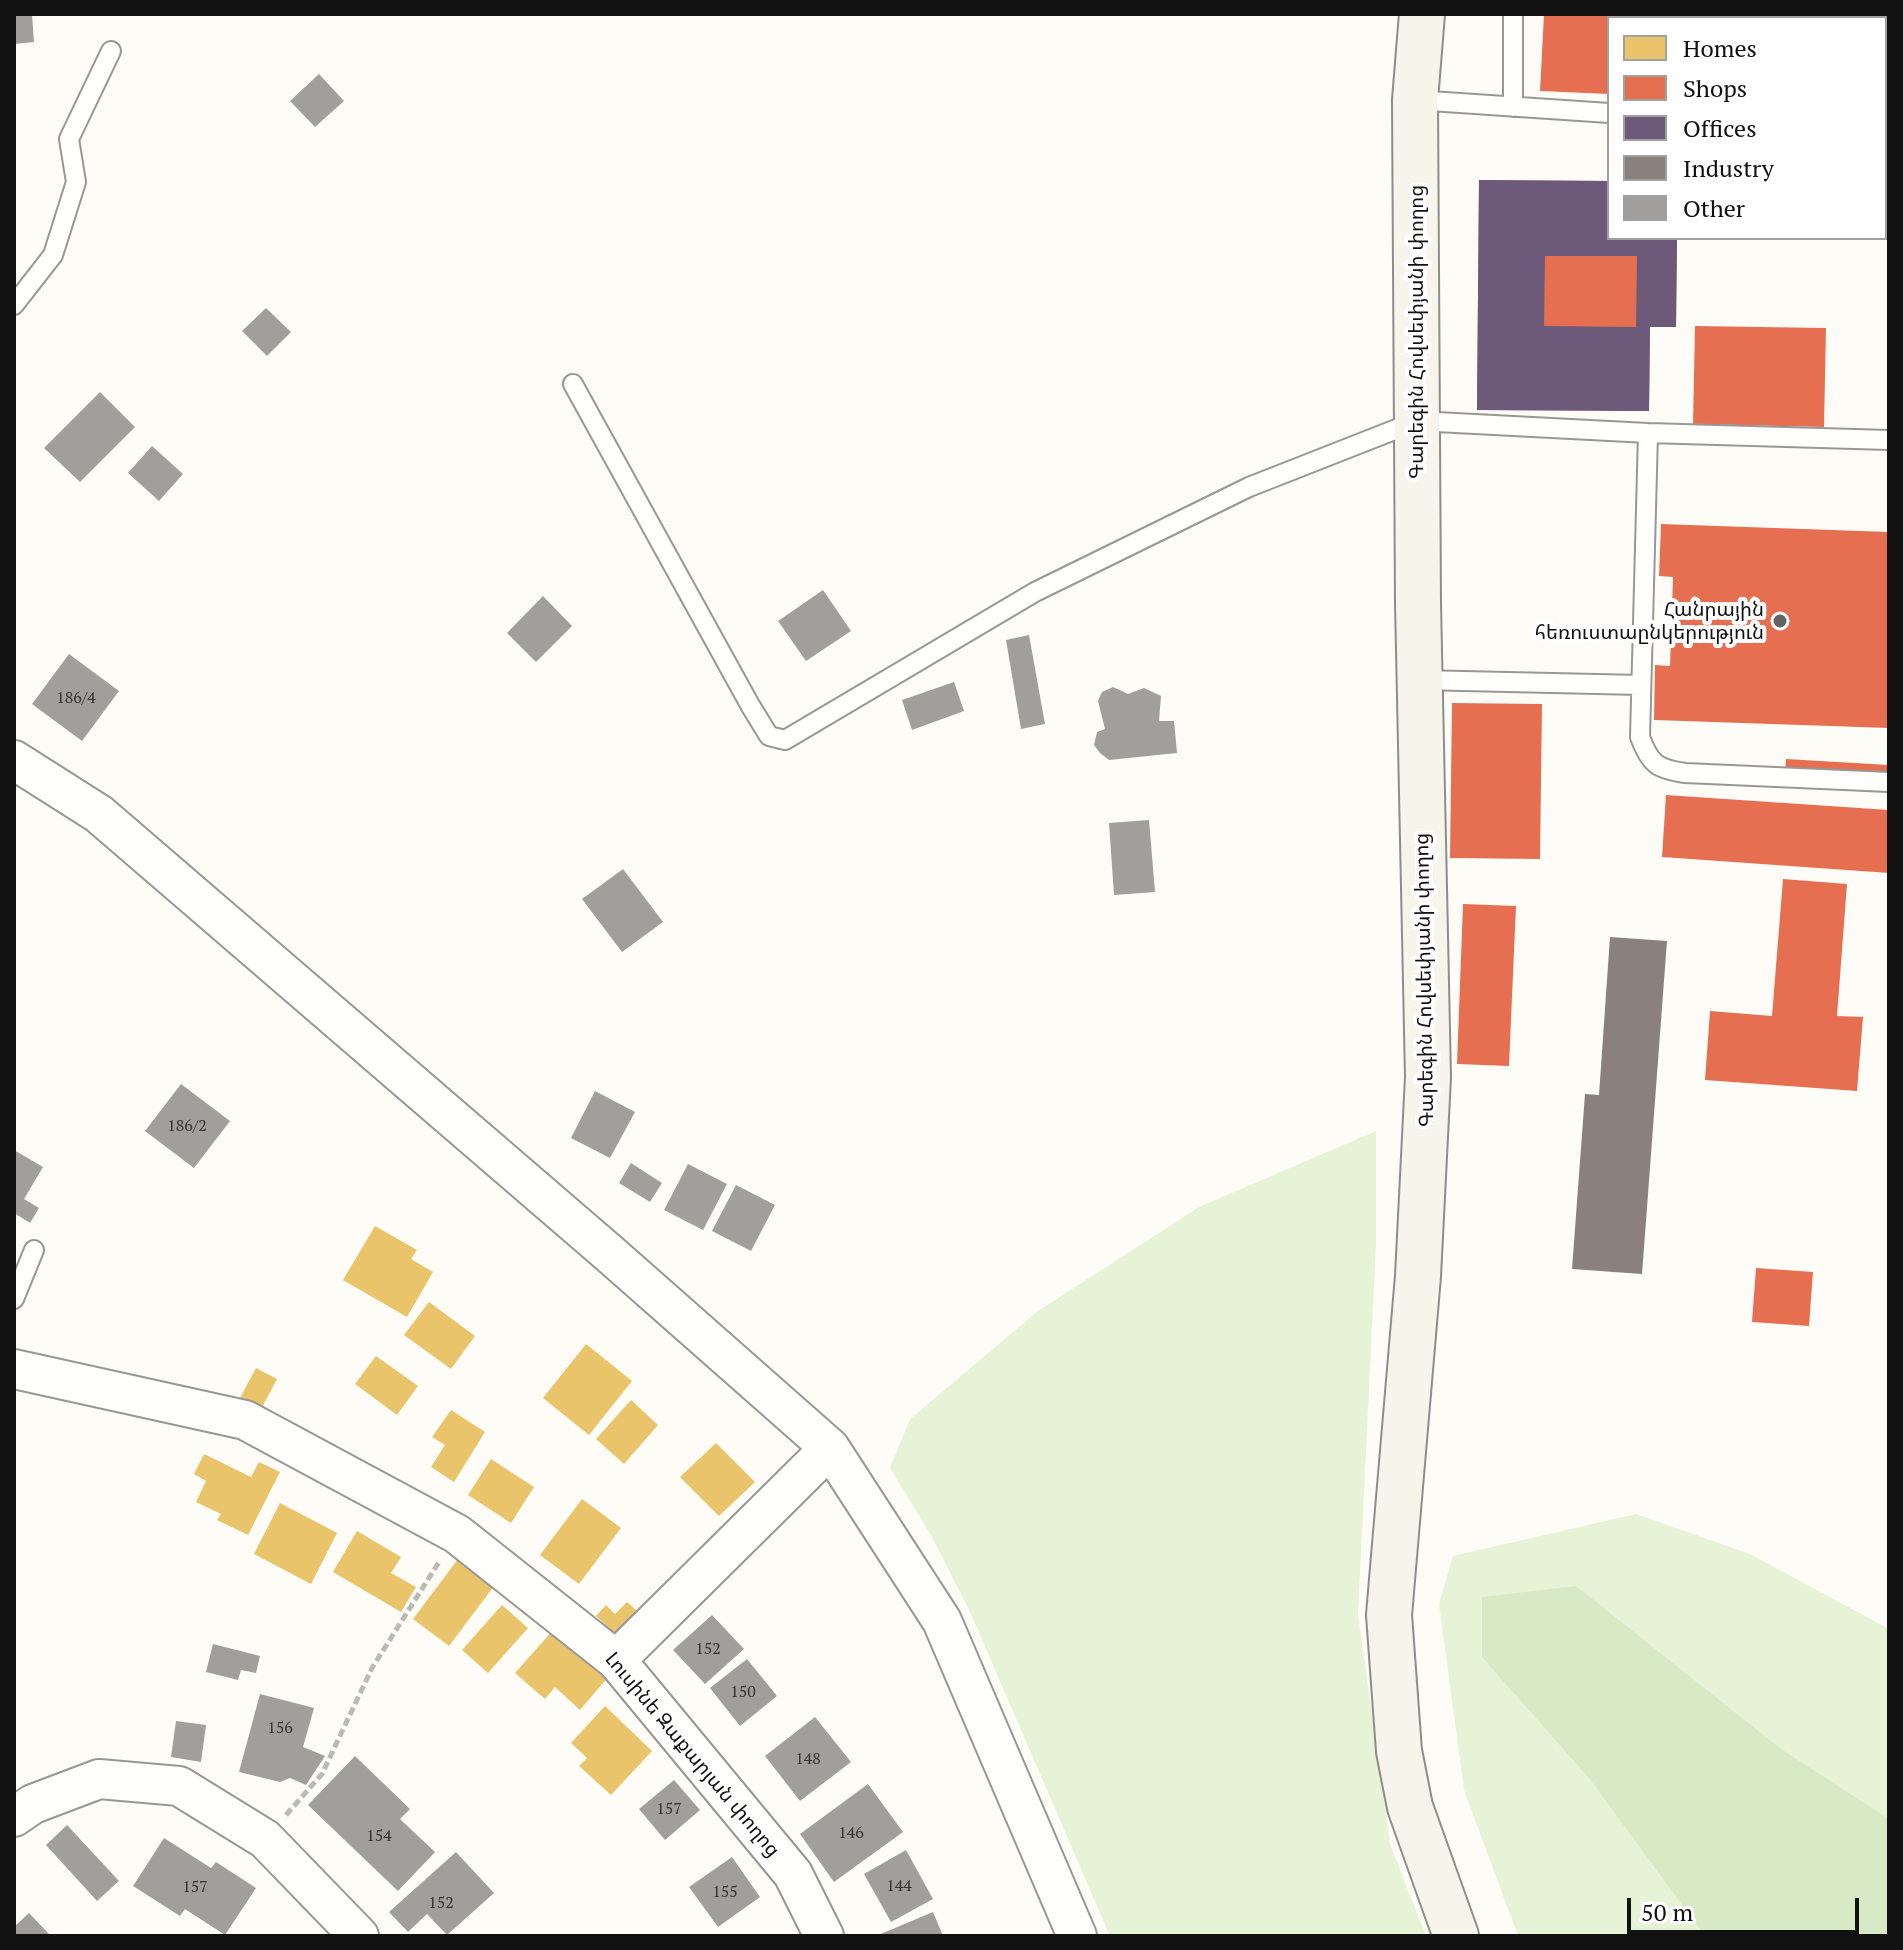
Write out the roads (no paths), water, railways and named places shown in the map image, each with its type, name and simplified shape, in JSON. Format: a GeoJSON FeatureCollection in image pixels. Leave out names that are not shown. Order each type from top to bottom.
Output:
{"type":"FeatureCollection","features":[{"type":"Feature","properties":{"kind":"main road","name":"Գարեգին Հովսեփյանի փողոց"},"geometry":{"type":"LineString","coordinates":[[1422,14],[1415,100],[1419,680],[1427,1138],[1389,1615],[1399,1751],[1410,1807],[1456,1936]]}},
{"type":"Feature","properties":{"kind":"street"},"geometry":{"type":"LineString","coordinates":[[14,760],[99,814],[830,1448],[942,1621],[1077,1936]]}},
{"type":"Feature","properties":{"kind":"street","name":"Լուսինե Զաքարյան փողոց"},"geometry":{"type":"LineString","coordinates":[[14,1369],[245,1420],[457,1534],[616,1660],[793,1874],[824,1936]]}},
{"type":"Feature","properties":{"kind":"street"},"geometry":{"type":"LineString","coordinates":[[616,1660],[830,1448]]}},
{"type":"Feature","properties":{"kind":"street"},"geometry":{"type":"LineString","coordinates":[[14,1817],[33,1804],[99,1779],[179,1786],[265,1839],[359,1936]]}},
{"type":"Feature","properties":{"kind":"lane"},"geometry":{"type":"LineString","coordinates":[[1513,14],[1513,107]]}},
{"type":"Feature","properties":{"kind":"lane"},"geometry":{"type":"LineString","coordinates":[[14,305],[53,255],[76,182],[69,139],[111,51]]}},
{"type":"Feature","properties":{"kind":"lane"},"geometry":{"type":"LineString","coordinates":[[1415,100],[1607,113]]}},
{"type":"Feature","properties":{"kind":"lane"},"geometry":{"type":"LineString","coordinates":[[573,384],[750,705],[769,736],[785,740],[1035,592],[1249,487],[1417,421],[1648,433],[1889,440]]}},
{"type":"Feature","properties":{"kind":"lane"},"geometry":{"type":"LineString","coordinates":[[1648,433],[1640,737],[1647,756],[1663,770],[1685,773],[1889,782]]}},
{"type":"Feature","properties":{"kind":"lane"},"geometry":{"type":"LineString","coordinates":[[1419,680],[1641,685]]}},
{"type":"Feature","properties":{"kind":"lane"},"geometry":{"type":"LineString","coordinates":[[14,1299],[34,1250]]}},
{"type":"Feature","properties":{"kind":"place","name":"Հանրային հեռուստաընկերություն"},"geometry":{"type":"Point","coordinates":[1780,621]}}]}
